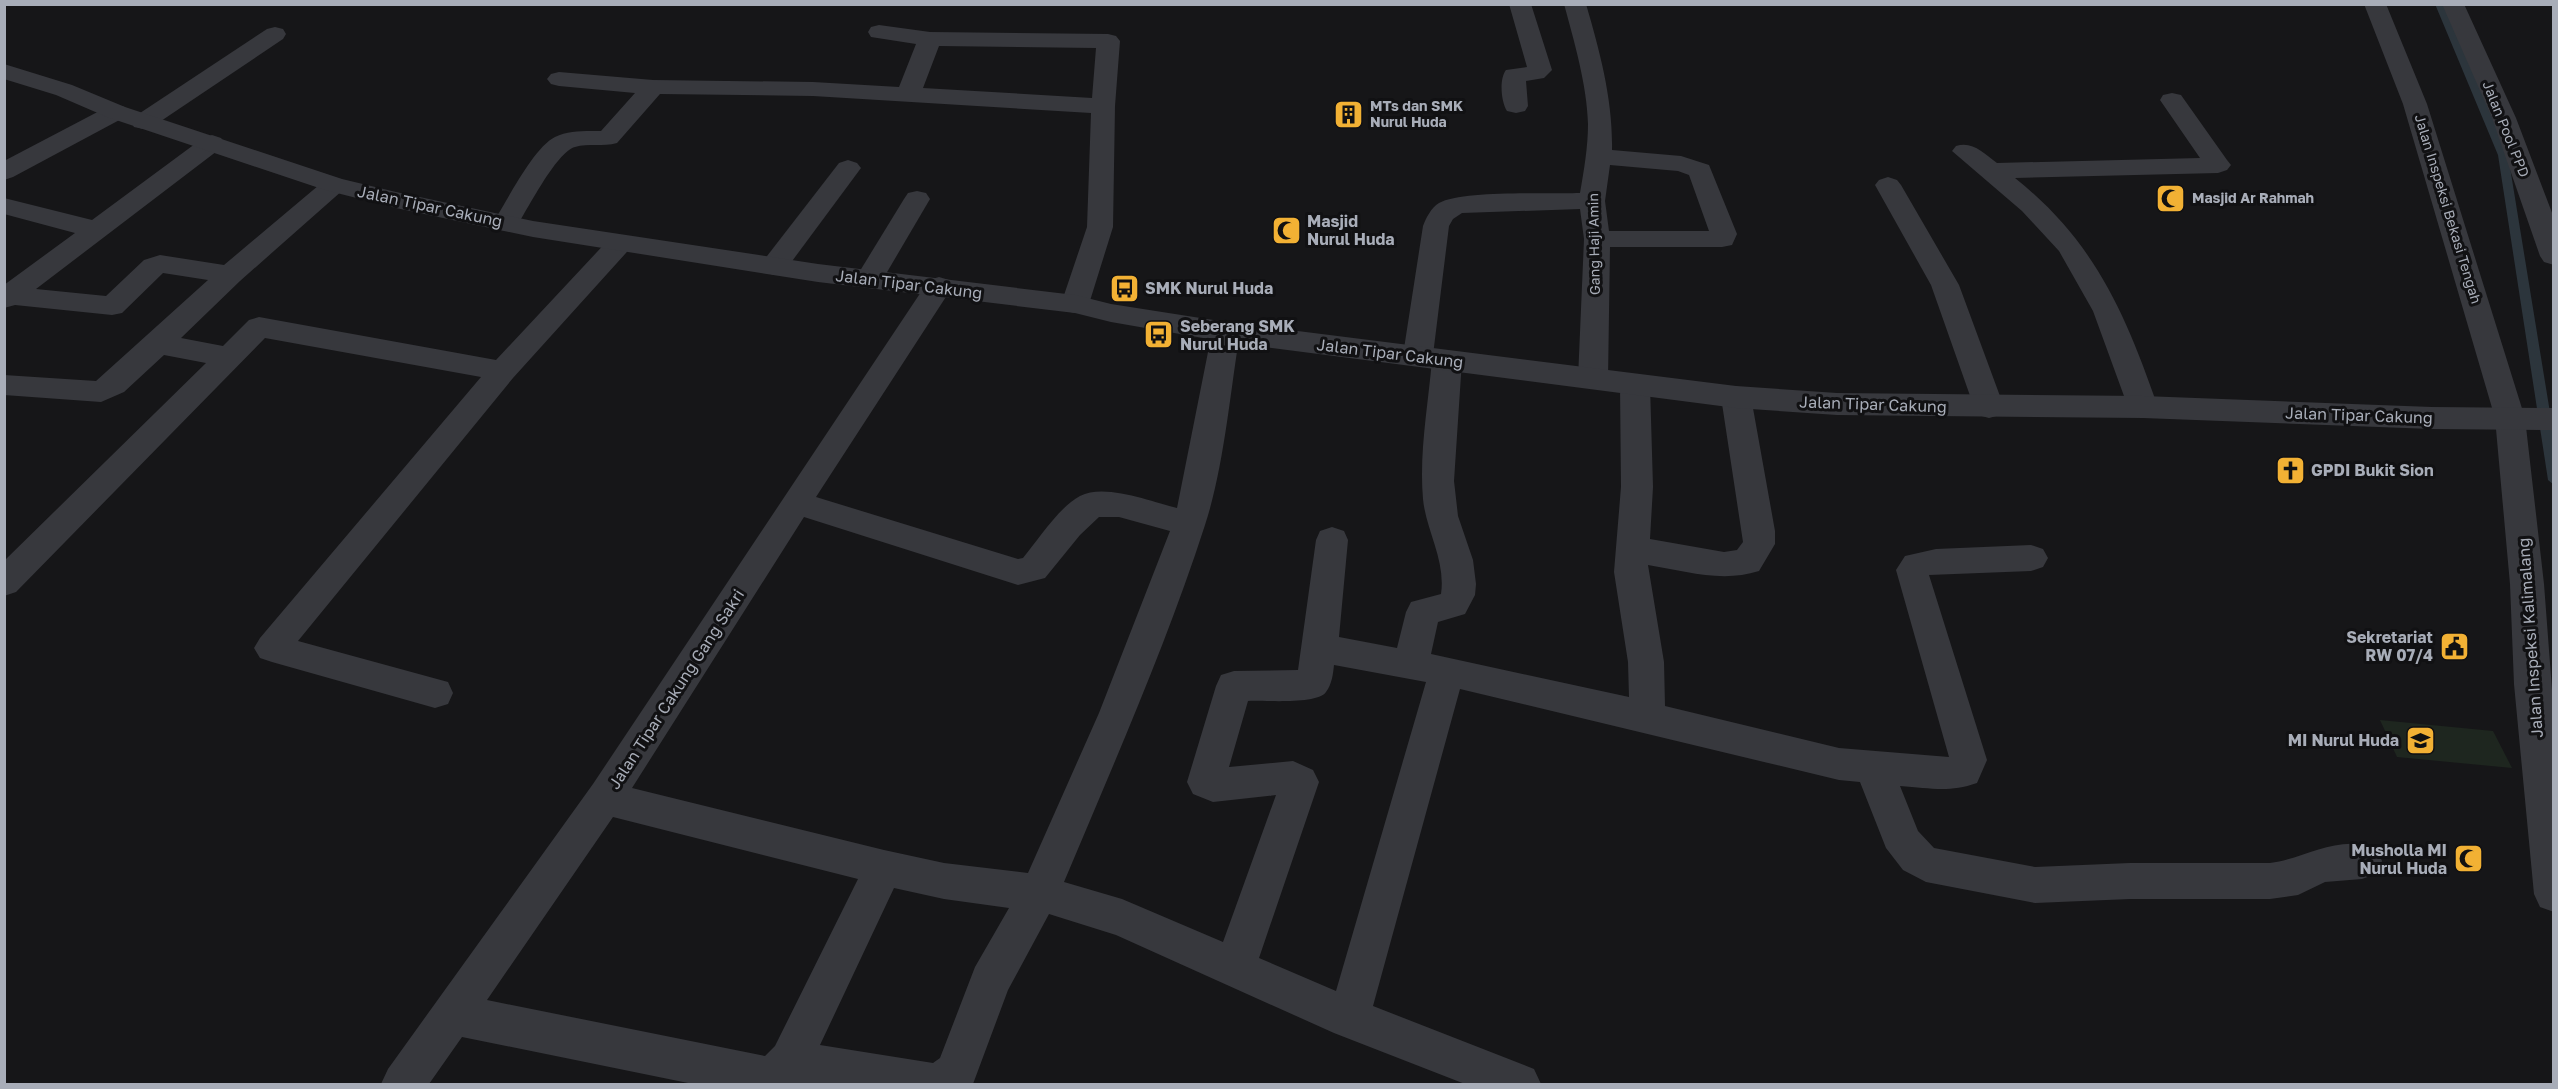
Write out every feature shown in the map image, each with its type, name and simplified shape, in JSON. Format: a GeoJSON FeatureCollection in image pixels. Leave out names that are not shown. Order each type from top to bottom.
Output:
{"type":"FeatureCollection","features":[{"type":"Feature","properties":{"kind":"street"},"geometry":{"type":"LineString","coordinates":[[1516,106],[1514,75],[1536,73],[1540,70],[1520,4]]}},
{"type":"Feature","properties":{"kind":"street","name":"Gang Haji Amin"},"geometry":{"type":"LineString","coordinates":[[1575,4],[1595,89],[1600,122],[1599,156],[1592,201],[1597,239],[1593,379]]}},
{"type":"Feature","properties":{"kind":"street","name":"Jalan Inspeksi Bekasi Tengah"},"geometry":{"type":"LineString","coordinates":[[2375,4],[2415,104],[2530,418]]}},
{"type":"Feature","properties":{"kind":"street","name":"Jalan Pool PPD"},"geometry":{"type":"LineString","coordinates":[[2453,4],[2504,118],[2553,256]]}},
{"type":"Feature","properties":{"kind":"street"},"geometry":{"type":"LineString","coordinates":[[879,32],[930,39],[1108,41],[1103,106],[1100,227],[1075,304]]}},
{"type":"Feature","properties":{"kind":"street"},"geometry":{"type":"LineString","coordinates":[[143,122],[274,34]]}},
{"type":"Feature","properties":{"kind":"street"},"geometry":{"type":"LineString","coordinates":[[908,95],[930,39]]}},
{"type":"Feature","properties":{"kind":"street","name":"Jalan Tipar Cakung"},"geometry":{"type":"LineString","coordinates":[[4,71],[64,90],[143,122],[334,185],[506,223],[774,266],[1075,304],[1111,313],[1226,332],[1736,397],[1837,404],[2144,407],[2432,418],[2530,418]]}},
{"type":"Feature","properties":{"kind":"street"},"geometry":{"type":"LineString","coordinates":[[559,79],[652,87],[813,89],[1103,106]]}},
{"type":"Feature","properties":{"kind":"street"},"geometry":{"type":"LineString","coordinates":[[506,223],[548,158],[560,144],[567,140],[608,138],[652,87]]}},
{"type":"Feature","properties":{"kind":"street"},"geometry":{"type":"LineString","coordinates":[[1990,171],[2218,165],[2172,100]]}},
{"type":"Feature","properties":{"kind":"street"},"geometry":{"type":"LineString","coordinates":[[4,172],[116,112]]}},
{"type":"Feature","properties":{"kind":"street"},"geometry":{"type":"LineString","coordinates":[[10,291],[97,230],[212,143]]}},
{"type":"Feature","properties":{"kind":"street"},"geometry":{"type":"LineString","coordinates":[[1965,151],[2026,199],[2052,225],[2080,261],[2100,293],[2144,407]]}},
{"type":"Feature","properties":{"kind":"street"},"geometry":{"type":"LineString","coordinates":[[1597,239],[1722,240],[1724,234],[1700,170],[1681,164],[1599,156]]}},
{"type":"Feature","properties":{"kind":"street"},"geometry":{"type":"LineString","coordinates":[[774,266],[848,168]]}},
{"type":"Feature","properties":{"kind":"street"},"geometry":{"type":"LineString","coordinates":[[4,385],[101,392],[113,385],[230,275],[334,185]]}},
{"type":"Feature","properties":{"kind":"street"},"geometry":{"type":"LineString","coordinates":[[1888,185],[1945,285],[1989,407]]}},
{"type":"Feature","properties":{"kind":"street"},"geometry":{"type":"LineString","coordinates":[[869,279],[917,199]]}},
{"type":"Feature","properties":{"kind":"street"},"geometry":{"type":"LineString","coordinates":[[1411,664],[1423,612],[1430,608],[1453,604],[1458,593],[1454,550],[1442,514],[1439,481],[1433,358],[1436,226],[1446,208],[1463,204],[1592,201]]}},
{"type":"Feature","properties":{"kind":"street"},"geometry":{"type":"LineString","coordinates":[[4,206],[97,230]]}},
{"type":"Feature","properties":{"kind":"street"},"geometry":{"type":"LineString","coordinates":[[435,693],[272,648],[503,371],[621,243]]}},
{"type":"Feature","properties":{"kind":"street"},"geometry":{"type":"LineString","coordinates":[[10,291],[112,306],[154,266],[160,264],[230,275]]}},
{"type":"Feature","properties":{"kind":"street","name":"Jalan Tipar Cakung Gang Sakri"},"geometry":{"type":"LineString","coordinates":[[403,1084],[604,798],[798,503],[873,382],[939,286]]}},
{"type":"Feature","properties":{"kind":"street"},"geometry":{"type":"LineString","coordinates":[[4,583],[259,327],[503,371]]}},
{"type":"Feature","properties":{"kind":"street"},"geometry":{"type":"LineString","coordinates":[[452,1014],[772,1079],[784,1073],[933,1084],[950,1080],[957,1072],[990,981],[1039,893],[1117,713],[1189,524],[1199,485],[1226,332]]}},
{"type":"Feature","properties":{"kind":"street"},"geometry":{"type":"LineString","coordinates":[[158,344],[230,357]]}},
{"type":"Feature","properties":{"kind":"street"},"geometry":{"type":"LineString","coordinates":[[1635,385],[1637,487],[1631,572],[1646,662],[1647,718]]}},
{"type":"Feature","properties":{"kind":"street"},"geometry":{"type":"LineString","coordinates":[[1632,549],[1724,565],[1747,562],[1758,544],[1759,531],[1736,397]]}},
{"type":"Feature","properties":{"kind":"street","name":"Jalan Inspeksi Kalimalang"},"geometry":{"type":"LineString","coordinates":[[2530,418],[2527,584],[2532,684],[2553,894]]}},
{"type":"Feature","properties":{"kind":"street"},"geometry":{"type":"LineString","coordinates":[[798,503],[1018,572],[1033,569],[1068,526],[1091,505],[1119,505],[1189,524]]}},
{"type":"Feature","properties":{"kind":"street"},"geometry":{"type":"LineString","coordinates":[[1235,967],[1299,782],[1293,777],[1213,785],[1206,782],[1232,689],[1237,686],[1312,685],[1320,648],[1332,540]]}},
{"type":"Feature","properties":{"kind":"street"},"geometry":{"type":"LineString","coordinates":[[1320,648],[1448,671],[1741,738],[1839,764],[1953,774],[1964,771],[1968,760],[1912,573],[1918,564],[2031,558]]}},
{"type":"Feature","properties":{"kind":"street"},"geometry":{"type":"LineString","coordinates":[[1349,1018],[1448,671]]}},
{"type":"Feature","properties":{"kind":"street"},"geometry":{"type":"LineString","coordinates":[[1872,768],[1886,797],[1902,842],[1913,856],[1926,864],[2035,885],[2130,881],[2270,881],[2298,877],[2319,865],[2362,861]]}},
{"type":"Feature","properties":{"kind":"street"},"geometry":{"type":"LineString","coordinates":[[604,798],[884,868],[944,881],[1039,893],[1122,918],[1349,1018],[1519,1084]]}},
{"type":"Feature","properties":{"kind":"street"},"geometry":{"type":"LineString","coordinates":[[784,1073],[884,868]]}},
{"type":"Feature","properties":{"kind":"shaded area"},"geometry":{"type":"Polygon","coordinates":[[[2380,720],[2493,731],[2512,768],[2397,757],[2380,720]]]}},
{"type":"Feature","properties":{"kind":"waterway"},"geometry":{"type":"LineString","coordinates":[[2439,4],[2503,155],[2554,480]]}},
{"type":"Feature","properties":{"kind":"place","name":"MTs dan SMK Nurul Huda"},"geometry":{"type":"Point","coordinates":[1349,114]}},
{"type":"Feature","properties":{"kind":"place","name":"Masjid Ar Rahmah"},"geometry":{"type":"Point","coordinates":[2171,198]}},
{"type":"Feature","properties":{"kind":"place","name":"Masjid Nurul Huda"},"geometry":{"type":"Point","coordinates":[1286,230]}},
{"type":"Feature","properties":{"kind":"place","name":"SMK Nurul Huda"},"geometry":{"type":"Point","coordinates":[1124,288]}},
{"type":"Feature","properties":{"kind":"place","name":"Seberang SMK Nurul Huda"},"geometry":{"type":"Point","coordinates":[1159,335]}},
{"type":"Feature","properties":{"kind":"place","name":"GPDI Bukit Sion"},"geometry":{"type":"Point","coordinates":[2290,470]}},
{"type":"Feature","properties":{"kind":"place","name":"Sekretariat RW 07/4"},"geometry":{"type":"Point","coordinates":[2454,646]}},
{"type":"Feature","properties":{"kind":"place","name":"MI Nurul Huda"},"geometry":{"type":"Point","coordinates":[2420,740]}},
{"type":"Feature","properties":{"kind":"place","name":"Musholla MI Nurul Huda"},"geometry":{"type":"Point","coordinates":[2468,859]}}]}
